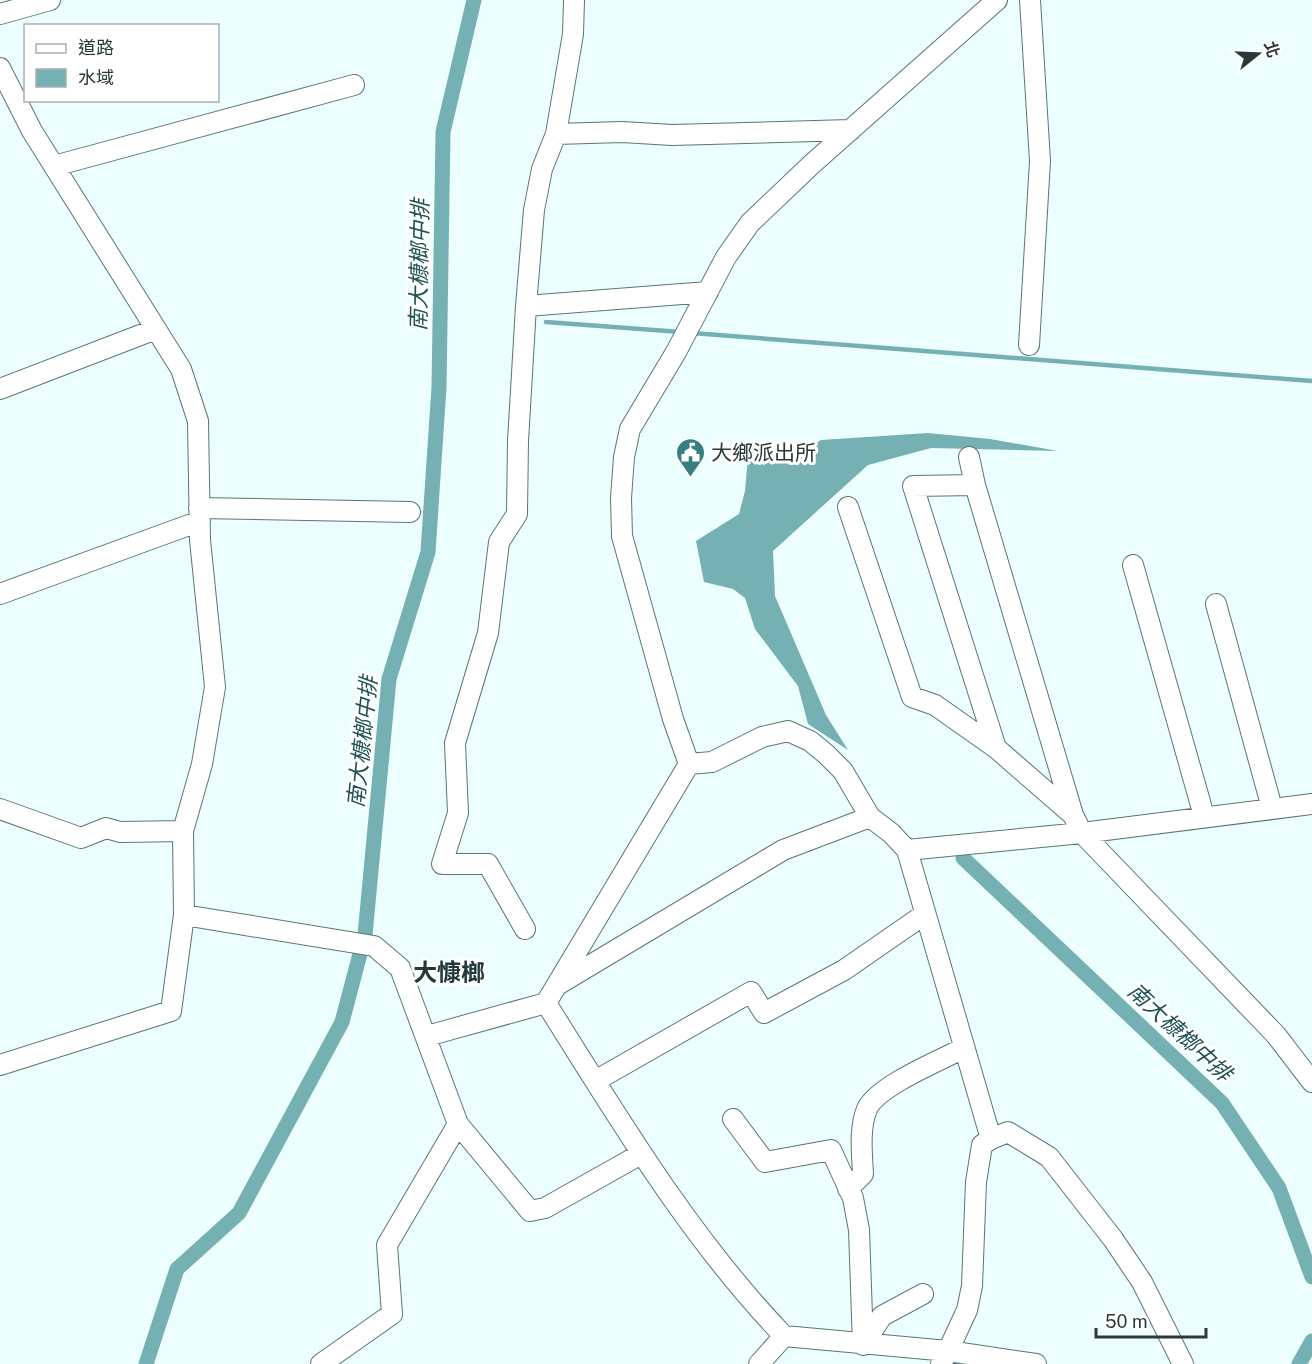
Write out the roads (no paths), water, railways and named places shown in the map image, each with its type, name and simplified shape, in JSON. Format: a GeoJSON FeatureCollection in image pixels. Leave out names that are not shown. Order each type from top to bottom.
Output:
{"type":"FeatureCollection","features":[{"type":"Feature","properties":{"kind":"street"},"geometry":{"type":"LineString","coordinates":[[0,14],[50,0]]}},
{"type":"Feature","properties":{"kind":"street"},"geometry":{"type":"LineString","coordinates":[[525,929],[488,864],[442,864],[458,813],[455,742],[488,633],[499,542],[517,514],[518,441],[534,210],[542,169],[556,134],[573,34],[574,0]]}},
{"type":"Feature","properties":{"kind":"street"},"geometry":{"type":"LineString","coordinates":[[689,764],[673,719],[622,536],[621,498],[624,457],[630,429],[726,257],[750,223],[997,0]]}},
{"type":"Feature","properties":{"kind":"street"},"geometry":{"type":"LineString","coordinates":[[1029,345],[1040,161],[1030,0]]}},
{"type":"Feature","properties":{"kind":"street"},"geometry":{"type":"LineString","coordinates":[[0,68],[32,131],[182,369],[198,421],[200,514],[215,687],[202,764],[183,831],[184,915],[171,1011],[0,1065]]}},
{"type":"Feature","properties":{"kind":"street"},"geometry":{"type":"LineString","coordinates":[[54,166],[354,85]]}},
{"type":"Feature","properties":{"kind":"street"},"geometry":{"type":"LineString","coordinates":[[556,134],[622,132],[672,135],[851,130]]}},
{"type":"Feature","properties":{"kind":"street"},"geometry":{"type":"LineString","coordinates":[[526,306],[708,292]]}},
{"type":"Feature","properties":{"kind":"street"},"geometry":{"type":"LineString","coordinates":[[0,389],[156,329]]}},
{"type":"Feature","properties":{"kind":"street"},"geometry":{"type":"LineString","coordinates":[[969,457],[975,485],[1073,815],[1082,833],[1276,1035],[1312,1082]]}},
{"type":"Feature","properties":{"kind":"street"},"geometry":{"type":"LineString","coordinates":[[975,485],[913,486],[996,748]]}},
{"type":"Feature","properties":{"kind":"street"},"geometry":{"type":"LineString","coordinates":[[848,507],[912,697],[935,705],[996,748],[1073,815]]}},
{"type":"Feature","properties":{"kind":"street"},"geometry":{"type":"LineString","coordinates":[[0,594],[200,514],[410,512]]}},
{"type":"Feature","properties":{"kind":"street"},"geometry":{"type":"LineString","coordinates":[[1133,565],[1204,816]]}},
{"type":"Feature","properties":{"kind":"street"},"geometry":{"type":"LineString","coordinates":[[1216,604],[1272,808]]}},
{"type":"Feature","properties":{"kind":"street"},"geometry":{"type":"LineString","coordinates":[[689,764],[712,762],[762,736],[788,731],[810,741],[843,771],[870,817],[891,833],[907,850],[991,1139]]}},
{"type":"Feature","properties":{"kind":"street"},"geometry":{"type":"LineString","coordinates":[[427,1036],[546,1003],[689,764]]}},
{"type":"Feature","properties":{"kind":"street"},"geometry":{"type":"LineString","coordinates":[[907,850],[1082,833],[1312,804]]}},
{"type":"Feature","properties":{"kind":"street"},"geometry":{"type":"LineString","coordinates":[[0,809],[81,838],[106,828],[120,832],[183,831]]}},
{"type":"Feature","properties":{"kind":"street"},"geometry":{"type":"LineString","coordinates":[[557,984],[783,850],[870,817]]}},
{"type":"Feature","properties":{"kind":"street"},"geometry":{"type":"LineString","coordinates":[[595,1081],[751,992],[764,1013],[844,970],[926,914]]}},
{"type":"Feature","properties":{"kind":"street"},"geometry":{"type":"LineString","coordinates":[[184,915],[374,946],[400,968],[458,1124],[530,1210],[545,1208],[641,1154]]}},
{"type":"Feature","properties":{"kind":"street"},"geometry":{"type":"LineString","coordinates":[[546,1003],[641,1154],[739,1289],[784,1336],[945,1358],[1036,1364]]}},
{"type":"Feature","properties":{"kind":"street"},"geometry":{"type":"LineString","coordinates":[[848,1189],[863,1174],[861,1147],[867,1109],[879,1094],[964,1048]]}},
{"type":"Feature","properties":{"kind":"street"},"geometry":{"type":"LineString","coordinates":[[733,1119],[765,1162],[831,1150],[848,1189],[859,1230],[863,1345]]}},
{"type":"Feature","properties":{"kind":"street"},"geometry":{"type":"LineString","coordinates":[[321,1364],[392,1314],[387,1245],[458,1124]]}},
{"type":"Feature","properties":{"kind":"street"},"geometry":{"type":"LineString","coordinates":[[945,1358],[967,1310],[970,1294],[976,1182],[982,1145],[1008,1132],[1049,1157],[1142,1281],[1183,1364]]}},
{"type":"Feature","properties":{"kind":"street"},"geometry":{"type":"LineString","coordinates":[[863,1345],[882,1316],[923,1294]]}},
{"type":"Feature","properties":{"kind":"street"},"geometry":{"type":"LineString","coordinates":[[759,1364],[784,1336]]}},
{"type":"Feature","properties":{"kind":"water"},"geometry":{"type":"Polygon","coordinates":[[[928,433],[990,439],[1058,451],[931,448],[868,465],[773,551],[775,596],[826,715],[848,750],[808,724],[798,686],[755,629],[745,598],[733,589],[704,582],[696,541],[739,514],[745,491],[749,446],[803,451],[821,440],[928,433]]]}},
{"type":"Feature","properties":{"kind":"waterway","name":"南大槺榔中排"},"geometry":{"type":"LineString","coordinates":[[146,1364],[177,1269],[239,1213],[342,1022],[365,935],[389,679],[428,552],[439,387],[443,132],[474,0]]}},
{"type":"Feature","properties":{"kind":"waterway"},"geometry":{"type":"LineString","coordinates":[[546,322],[681,332]]}},
{"type":"Feature","properties":{"kind":"waterway"},"geometry":{"type":"LineString","coordinates":[[692,333],[1312,381]]}},
{"type":"Feature","properties":{"kind":"waterway","name":"南大槺榔中排"},"geometry":{"type":"LineString","coordinates":[[963,858],[1222,1103],[1279,1188],[1312,1277]]}},
{"type":"Feature","properties":{"kind":"waterway","name":"南大槺榔中排"},"geometry":{"type":"LineString","coordinates":[[1299,1364],[1312,1341]]}},
{"type":"Feature","properties":{"kind":"place","name":"大鄉派出所"},"geometry":{"type":"Point","coordinates":[690,478]}},
{"type":"Feature","properties":{"kind":"district","name":"大慷榔"},"geometry":{"type":"Point","coordinates":[449,972]}}]}
